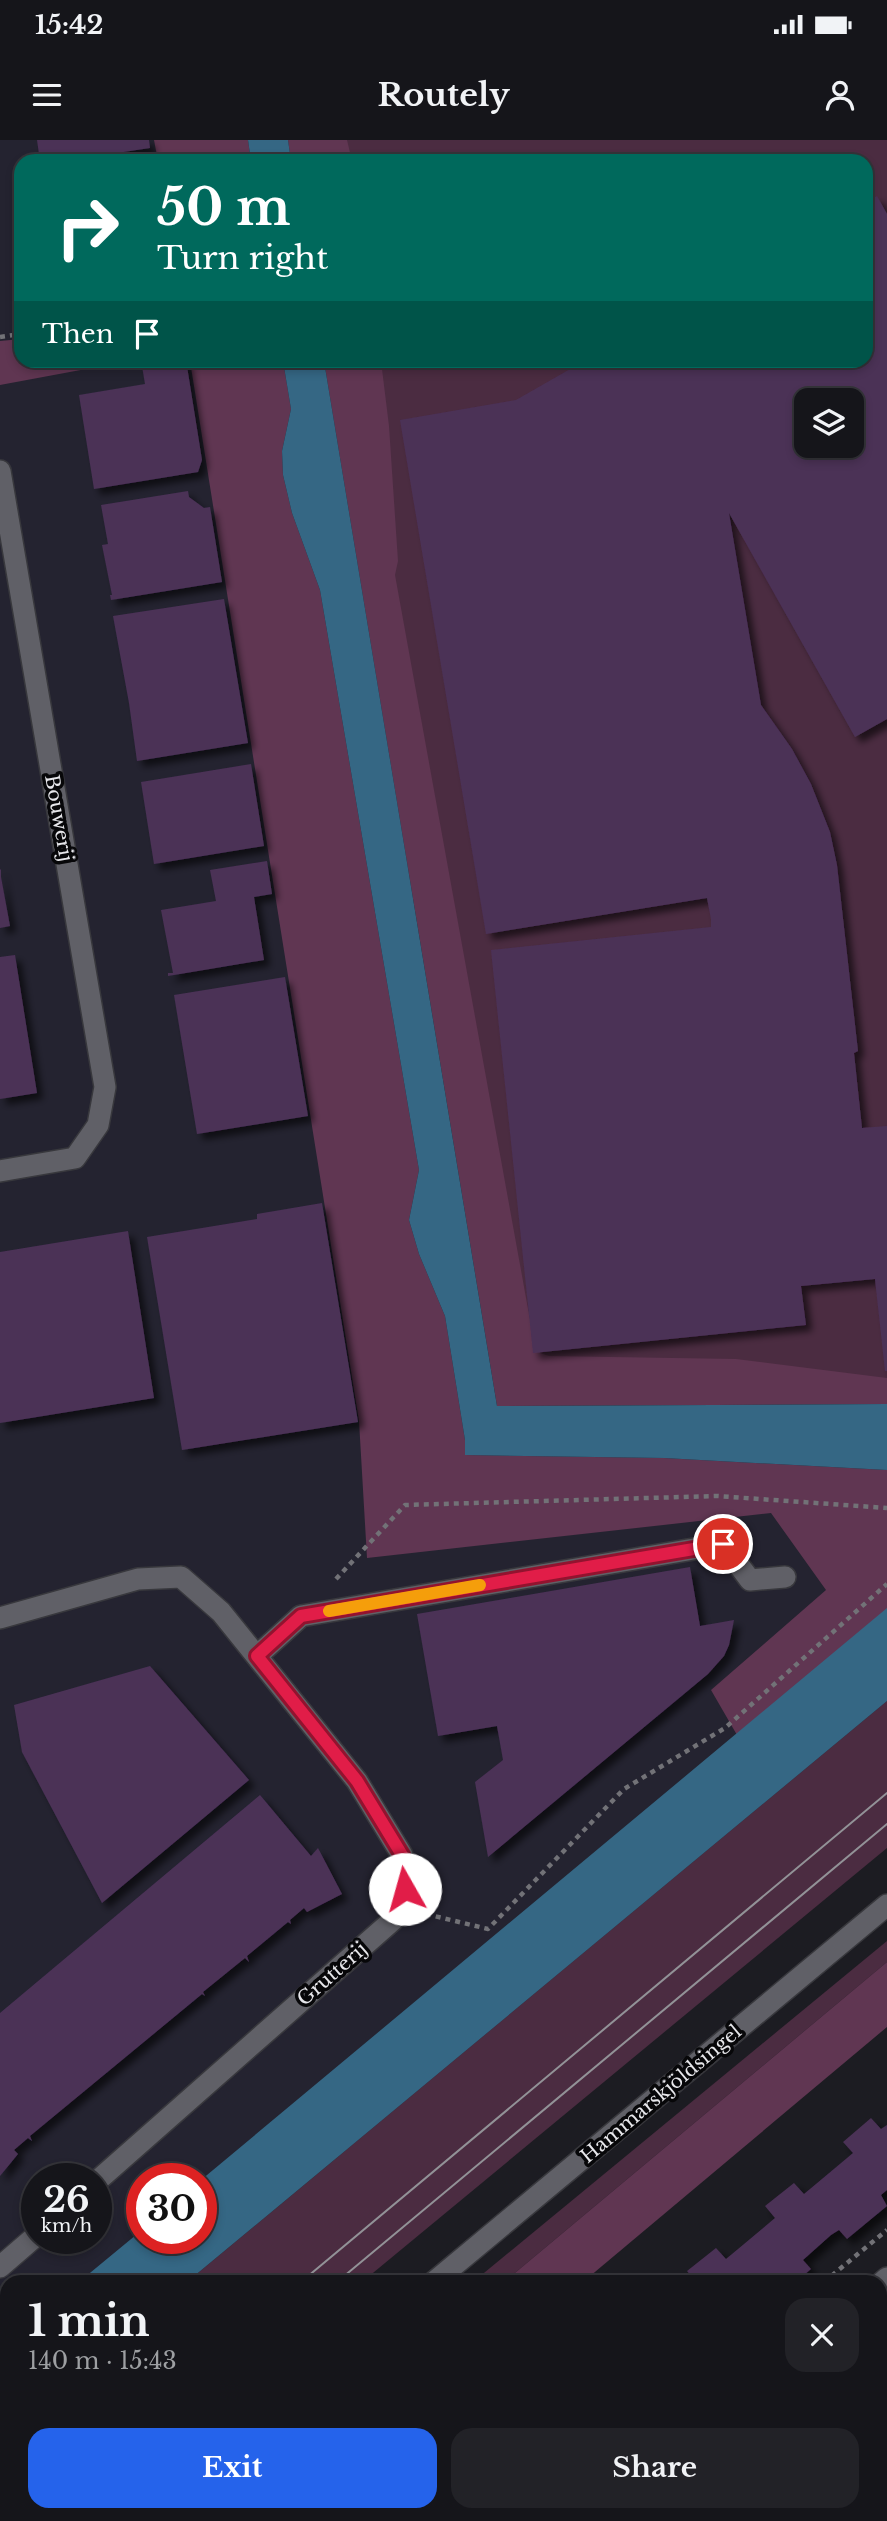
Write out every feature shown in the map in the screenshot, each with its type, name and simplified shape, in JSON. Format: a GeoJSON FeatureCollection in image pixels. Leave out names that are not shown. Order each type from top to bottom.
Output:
{"type":"FeatureCollection","features":[{"type":"Feature","properties":{"kind":"street","name":"Bouwerij"},"geometry":{"type":"LineString","coordinates":[[0,471],[105,1087],[98,1125],[75,1158],[0,1171]]}},
{"type":"Feature","properties":{"kind":"street"},"geometry":{"type":"LineString","coordinates":[[257,1656],[301,1616],[723,1544],[750,1580],[785,1577]]}},
{"type":"Feature","properties":{"kind":"street","name":"Grutterij"},"geometry":{"type":"LineString","coordinates":[[0,1618],[138,1579],[181,1577],[221,1612],[357,1781],[402,1855],[405,1889],[393,1920],[112,2168]]}},
{"type":"Feature","properties":{"kind":"street","name":"Hammarskjöldsingel"},"geometry":{"type":"LineString","coordinates":[[443,2275],[887,1905]]}},
{"type":"Feature","properties":{"kind":"street"},"geometry":{"type":"LineString","coordinates":[[0,2267],[21,2249]]}},
{"type":"Feature","properties":{"kind":"path"},"geometry":{"type":"LineString","coordinates":[[301,1616],[405,1505],[717,1496],[887,1508]]}},
{"type":"Feature","properties":{"kind":"path"},"geometry":{"type":"LineString","coordinates":[[398,1906],[488,1929],[624,1789],[725,1728],[887,1584]]}},
{"type":"Feature","properties":{"kind":"path"},"geometry":{"type":"LineString","coordinates":[[832,2275],[887,2230]]}},
{"type":"Feature","properties":{"kind":"shaded area"},"geometry":{"type":"Polygon","coordinates":[[[0,140],[305,140],[307,154],[14,154],[14,368],[337,368],[488,1424],[887,1439],[887,1762],[217,2244],[217,2163],[126,2163],[126,2254],[203,2254],[174,2275],[0,2275],[0,140]]]}},
{"type":"Feature","properties":{"kind":"shaded area"},"geometry":{"type":"Polygon","coordinates":[[[154,140],[248,140],[250,154],[157,154],[154,140]]]}},
{"type":"Feature","properties":{"kind":"shaded area"},"geometry":{"type":"Polygon","coordinates":[[[288,140],[347,140],[350,154],[290,154],[288,140]]]}},
{"type":"Feature","properties":{"kind":"shaded area"},"geometry":{"type":"Polygon","coordinates":[[[322,140],[887,140],[887,1397],[520,1385],[354,368],[873,368],[873,154],[324,154],[322,140]]]}},
{"type":"Feature","properties":{"kind":"shaded area"},"geometry":{"type":"Polygon","coordinates":[[[14,340],[14,368],[91,368],[0,385],[0,341],[14,340]]]}},
{"type":"Feature","properties":{"kind":"shaded area"},"geometry":{"type":"Polygon","coordinates":[[[191,368],[284,368],[291,409],[282,451],[283,475],[292,513],[320,590],[419,1170],[409,1220],[419,1254],[445,1316],[465,1440],[465,1455],[664,1458],[887,1470],[887,1609],[737,1735],[711,1690],[826,1590],[771,1513],[367,1558],[359,1421],[191,368]]]}},
{"type":"Feature","properties":{"kind":"shaded area"},"geometry":{"type":"Polygon","coordinates":[[[325,368],[382,368],[389,426],[398,561],[395,575],[534,1342],[540,1353],[549,1356],[736,1359],[887,1378],[887,1404],[497,1406],[325,368]]]}},
{"type":"Feature","properties":{"kind":"shaded area"},"geometry":{"type":"Polygon","coordinates":[[[887,1701],[887,1848],[370,2275],[195,2275],[887,1701]]]}},
{"type":"Feature","properties":{"kind":"shaded area"},"geometry":{"type":"Polygon","coordinates":[[[887,1941],[887,1962],[512,2275],[481,2275],[887,1941]]]}},
{"type":"Feature","properties":{"kind":"shaded area"},"geometry":{"type":"Polygon","coordinates":[[[887,1962],[887,2027],[591,2275],[512,2275],[887,1962]]]}},
{"type":"Feature","properties":{"kind":"water"},"geometry":{"type":"Polygon","coordinates":[[[248,140],[288,140],[290,154],[250,154],[248,140]]]}},
{"type":"Feature","properties":{"kind":"water"},"geometry":{"type":"Polygon","coordinates":[[[284,368],[325,368],[497,1406],[887,1404],[887,1470],[664,1458],[465,1455],[465,1440],[445,1316],[419,1254],[409,1220],[419,1170],[320,590],[292,513],[283,475],[282,451],[291,409],[284,368]]]}},
{"type":"Feature","properties":{"kind":"water"},"geometry":{"type":"Polygon","coordinates":[[[887,1608],[887,1701],[195,2275],[87,2275],[126,2243],[126,2254],[217,2254],[217,2167],[887,1608]]]}},
{"type":"Feature","properties":{"kind":"building"},"geometry":{"type":"Polygon","coordinates":[[[37,140],[149,140],[150,148],[110,154],[39,154],[37,140]]]}},
{"type":"Feature","properties":{"kind":"building"},"geometry":{"type":"Polygon","coordinates":[[[877,196],[887,214],[887,719],[855,737],[729,513],[761,705],[792,749],[811,784],[830,832],[837,865],[858,1051],[854,1053],[862,1128],[887,1126],[887,1371],[875,1279],[801,1286],[806,1325],[533,1353],[491,950],[711,927],[711,919],[707,898],[486,934],[400,420],[516,400],[572,368],[873,368],[873,198],[877,196]]]}},
{"type":"Feature","properties":{"kind":"building"},"geometry":{"type":"Polygon","coordinates":[[[142,368],[187,368],[202,460],[198,472],[94,489],[79,395],[145,384],[142,368]]]}},
{"type":"Feature","properties":{"kind":"building"},"geometry":{"type":"Polygon","coordinates":[[[188,491],[189,497],[204,508],[210,507],[222,582],[111,600],[102,545],[108,544],[101,505],[188,491]]]}},
{"type":"Feature","properties":{"kind":"building"},"geometry":{"type":"Polygon","coordinates":[[[224,599],[248,743],[137,761],[113,616],[224,599]]]}},
{"type":"Feature","properties":{"kind":"building"},"geometry":{"type":"Polygon","coordinates":[[[251,764],[264,846],[154,864],[141,782],[251,764]]]}},
{"type":"Feature","properties":{"kind":"building"},"geometry":{"type":"Polygon","coordinates":[[[267,861],[272,894],[254,897],[264,960],[168,976],[168,973],[173,973],[161,910],[216,901],[210,870],[267,861]]]}},
{"type":"Feature","properties":{"kind":"building"},"geometry":{"type":"Polygon","coordinates":[[[0,870],[10,926],[0,928],[0,870]]]}},
{"type":"Feature","properties":{"kind":"building"},"geometry":{"type":"Polygon","coordinates":[[[15,955],[37,1093],[0,1099],[0,957],[15,955]]]}},
{"type":"Feature","properties":{"kind":"building"},"geometry":{"type":"Polygon","coordinates":[[[285,977],[308,1116],[197,1134],[174,995],[285,977]]]}},
{"type":"Feature","properties":{"kind":"building"},"geometry":{"type":"Polygon","coordinates":[[[322,1203],[358,1422],[182,1450],[147,1237],[257,1219],[257,1214],[322,1203]]]}},
{"type":"Feature","properties":{"kind":"building"},"geometry":{"type":"Polygon","coordinates":[[[128,1231],[154,1398],[0,1423],[0,1252],[128,1231]]]}},
{"type":"Feature","properties":{"kind":"building"},"geometry":{"type":"Polygon","coordinates":[[[690,1567],[700,1626],[734,1620],[724,1656],[708,1674],[488,1857],[475,1782],[503,1760],[497,1726],[438,1736],[417,1614],[690,1567]]]}},
{"type":"Feature","properties":{"kind":"building"},"geometry":{"type":"Polygon","coordinates":[[[150,1666],[249,1780],[102,1903],[22,1752],[14,1705],[150,1666]]]}},
{"type":"Feature","properties":{"kind":"building"},"geometry":{"type":"Polygon","coordinates":[[[260,1795],[311,1856],[318,1848],[342,1894],[307,1912],[304,1908],[290,1920],[291,1924],[288,1922],[247,1956],[249,1962],[245,1958],[203,1992],[205,1996],[202,1994],[30,2136],[32,2141],[28,2138],[14,2150],[18,2154],[0,2176],[0,2013],[260,1795]]]}},
{"type":"Feature","properties":{"kind":"building"},"geometry":{"type":"Polygon","coordinates":[[[871,2118],[881,2129],[887,2125],[887,2190],[881,2195],[887,2206],[847,2239],[839,2230],[831,2235],[803,2260],[811,2269],[804,2275],[690,2275],[687,2271],[716,2248],[726,2259],[775,2218],[765,2206],[794,2183],[804,2194],[853,2153],[843,2142],[871,2118]]]}},
{"type":"Feature","properties":{"kind":"tram line"},"geometry":{"type":"LineString","coordinates":[[309,2275],[887,1793]]}},
{"type":"Feature","properties":{"kind":"tram line"},"geometry":{"type":"LineString","coordinates":[[345,2275],[887,1824]]}},
{"type":"Feature","properties":{"kind":"slow traffic"},"geometry":{"type":"LineString","coordinates":[[329,1611],[480,1585]]}},
{"type":"Feature","properties":{"kind":"route"},"geometry":{"type":"LineString","coordinates":[[405,1889],[402,1855],[357,1781],[257,1656],[301,1616],[723,1544]]}}]}
